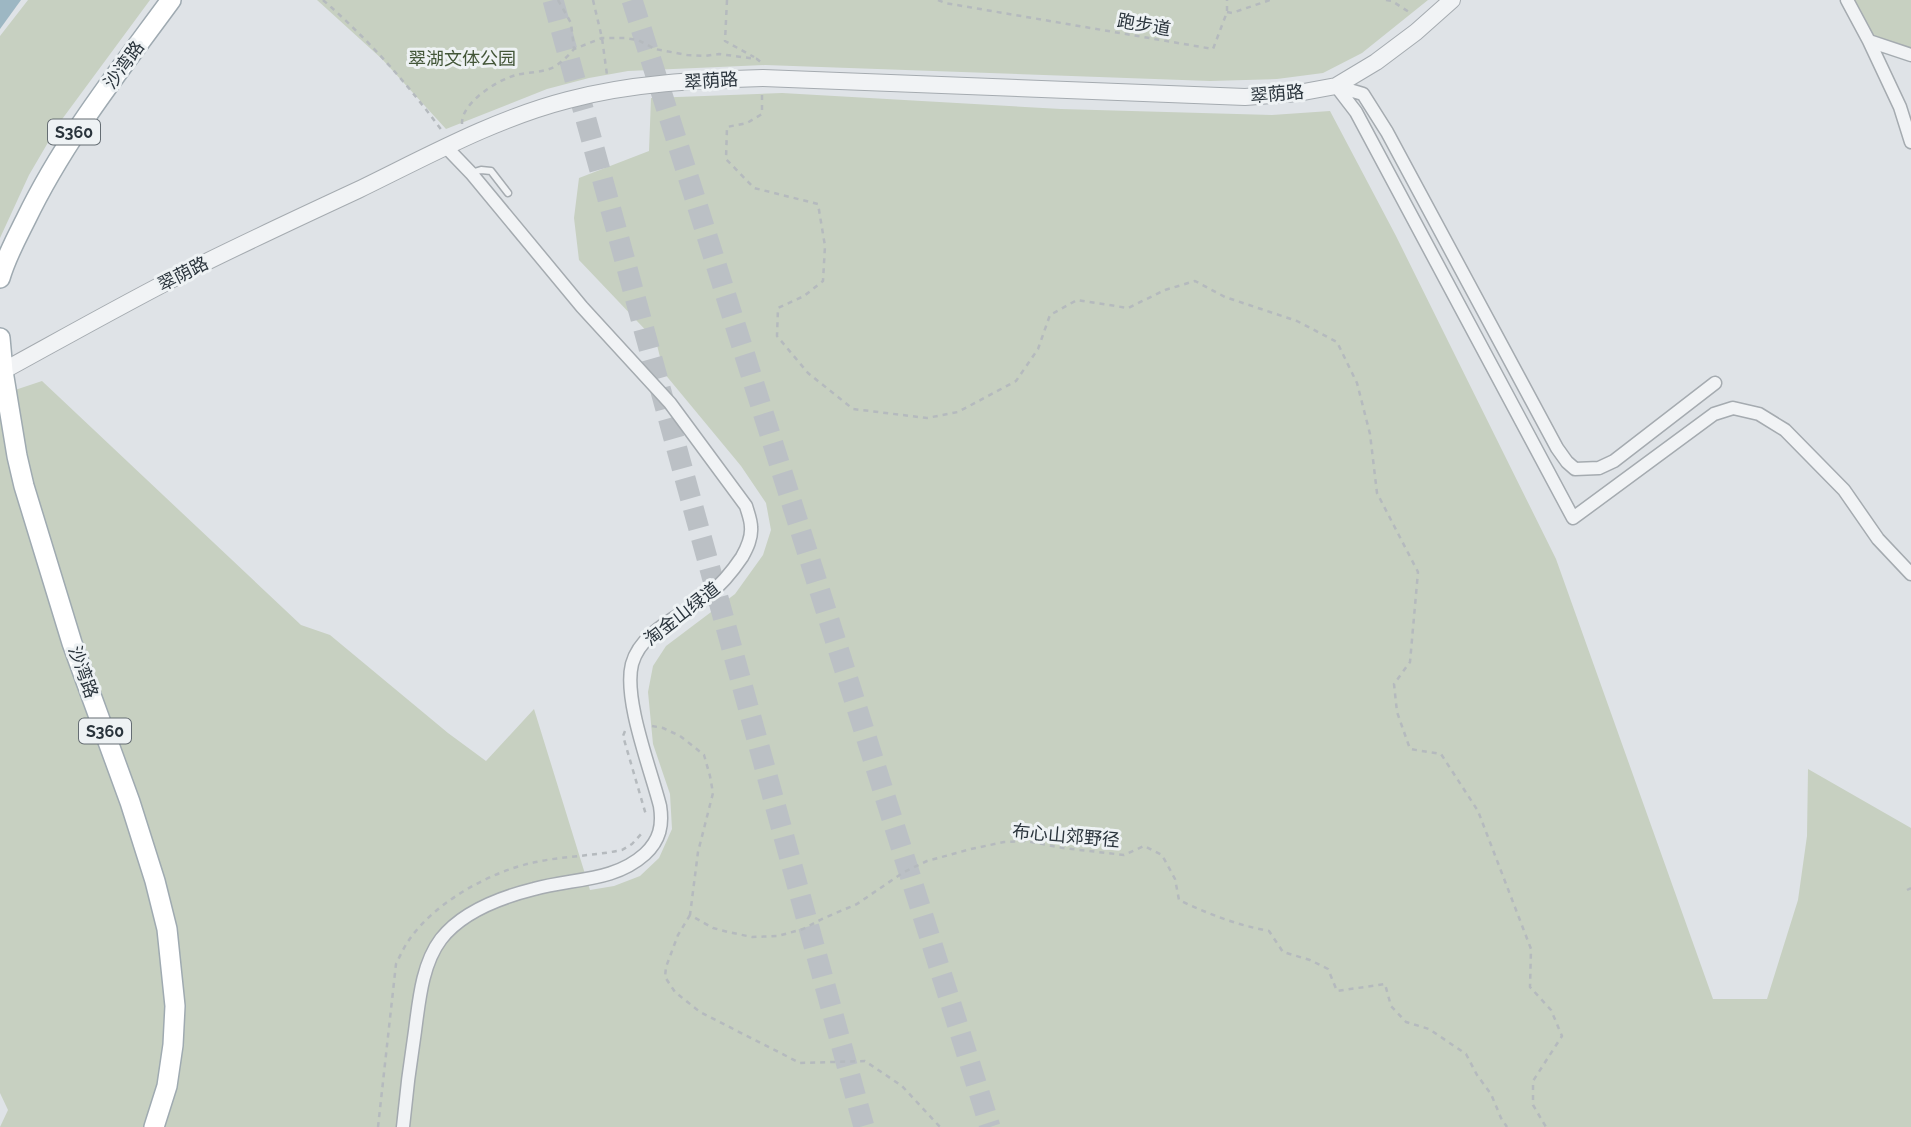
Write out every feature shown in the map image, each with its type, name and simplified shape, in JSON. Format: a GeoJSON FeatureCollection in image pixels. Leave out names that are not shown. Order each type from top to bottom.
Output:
{"type":"FeatureCollection","features":[{"type":"Feature","properties":{"kind":"main road","name":"沙湾路"},"geometry":{"type":"LineString","coordinates":[[0,278],[4,262],[71,137],[171,0]]}},
{"type":"Feature","properties":{"kind":"main road","name":"沙湾路"},"geometry":{"type":"LineString","coordinates":[[0,338],[3,371],[24,486],[72,643],[131,802],[167,929],[175,1006],[173,1045],[167,1086],[154,1127]]}},
{"type":"Feature","properties":{"kind":"street","name":"翠荫路"},"geometry":{"type":"LineString","coordinates":[[3,371],[190,270],[446,141],[568,100],[617,89],[721,79],[763,78],[1245,97],[1298,93],[1336,86],[1376,62],[1452,0]]}},
{"type":"Feature","properties":{"kind":"street"},"geometry":{"type":"LineString","coordinates":[[1847,0],[1900,107],[1911,142]]}},
{"type":"Feature","properties":{"kind":"street"},"geometry":{"type":"LineString","coordinates":[[1869,41],[1911,55]]}},
{"type":"Feature","properties":{"kind":"street"},"geometry":{"type":"LineString","coordinates":[[1336,86],[1363,94],[1387,132],[1557,448],[1575,469],[1599,468],[1614,461],[1715,383]]}},
{"type":"Feature","properties":{"kind":"street"},"geometry":{"type":"LineString","coordinates":[[1336,86],[1356,113],[1573,517],[1714,414],[1733,408],[1759,414],[1785,430],[1844,489],[1878,539],[1911,574]]}},
{"type":"Feature","properties":{"kind":"street","name":"淘金山绿道"},"geometry":{"type":"LineString","coordinates":[[403,1127],[421,991],[427,969],[440,941],[452,927],[508,897],[552,884],[591,879],[624,869],[657,841],[662,820],[660,806],[634,710],[632,666],[639,648],[653,633],[723,582],[746,550],[752,526],[746,506],[670,403],[582,307],[446,141]]}},
{"type":"Feature","properties":{"kind":"lane"},"geometry":{"type":"LineString","coordinates":[[471,173],[491,171],[508,192]]}},
{"type":"Feature","properties":{"kind":"path"},"geometry":{"type":"LineString","coordinates":[[323,0],[382,56],[420,99],[446,141]]}},
{"type":"Feature","properties":{"kind":"path"},"geometry":{"type":"LineString","coordinates":[[558,0],[571,23],[574,49]]}},
{"type":"Feature","properties":{"kind":"path"},"geometry":{"type":"LineString","coordinates":[[593,0],[602,38],[607,78]]}},
{"type":"Feature","properties":{"kind":"path"},"geometry":{"type":"LineString","coordinates":[[727,0],[725,41],[763,63],[764,69]]}},
{"type":"Feature","properties":{"kind":"path","name":"跑步道"},"geometry":{"type":"LineString","coordinates":[[938,0],[1213,49],[1227,12],[1227,0]]}},
{"type":"Feature","properties":{"kind":"path"},"geometry":{"type":"LineString","coordinates":[[1227,12],[1232,13],[1270,0]]}},
{"type":"Feature","properties":{"kind":"path"},"geometry":{"type":"LineString","coordinates":[[1385,0],[1412,14]]}},
{"type":"Feature","properties":{"kind":"path"},"geometry":{"type":"LineString","coordinates":[[463,127],[463,114],[482,93],[515,75],[551,69],[574,49],[602,38],[638,40],[655,49],[687,55],[719,54],[757,59]]}},
{"type":"Feature","properties":{"kind":"path"},"geometry":{"type":"LineString","coordinates":[[763,88],[762,114],[747,123],[727,127],[726,159],[754,188],[818,204],[825,246],[823,281],[804,296],[778,308],[777,336],[808,373],[853,409],[927,418],[958,412],[1016,381],[1038,349],[1051,316],[1077,300],[1128,307],[1165,290],[1195,281],[1225,298],[1297,321],[1338,342],[1357,383],[1370,434],[1377,493],[1418,572],[1410,662],[1394,684],[1397,712],[1410,749],[1441,754],[1478,811],[1531,949],[1530,987],[1551,1010],[1562,1036],[1533,1081],[1533,1105],[1546,1127]]}},
{"type":"Feature","properties":{"kind":"path"},"geometry":{"type":"LineString","coordinates":[[628,723],[631,734]]}},
{"type":"Feature","properties":{"kind":"path"},"geometry":{"type":"LineString","coordinates":[[646,726],[663,728],[680,736],[704,755],[713,793],[698,852],[690,915],[678,935],[665,977],[676,992],[701,1012],[800,1063],[864,1061],[902,1086],[940,1127]]}},
{"type":"Feature","properties":{"kind":"path","name":"布心山郊野径"},"geometry":{"type":"LineString","coordinates":[[690,915],[713,928],[728,932],[752,937],[778,936],[803,929],[857,904],[904,872],[927,861],[971,849],[1004,842],[1026,841],[1124,855],[1144,846],[1162,855],[1175,879],[1179,900],[1212,916],[1269,931],[1283,952],[1328,969],[1338,990],[1385,984],[1391,1006],[1406,1022],[1429,1029],[1466,1054],[1491,1094],[1507,1127]]}},
{"type":"Feature","properties":{"kind":"green space"},"geometry":{"type":"Polygon","coordinates":[[[28,0],[150,0],[60,122],[29,175],[0,238],[0,36],[28,0]]]}},
{"type":"Feature","properties":{"kind":"green space","name":"翠湖文体公园"},"geometry":{"type":"Polygon","coordinates":[[[317,0],[1428,0],[1362,53],[1323,73],[1277,79],[1210,81],[765,65],[628,71],[547,89],[446,129],[382,59],[317,0]]]}},
{"type":"Feature","properties":{"kind":"green space"},"geometry":{"type":"Polygon","coordinates":[[[1847,0],[1911,0],[1911,55],[1869,41],[1847,0]]]}},
{"type":"Feature","properties":{"kind":"green space"},"geometry":{"type":"Polygon","coordinates":[[[782,93],[1061,109],[1272,115],[1330,111],[1396,236],[1556,559],[1713,999],[1767,999],[1798,900],[1807,836],[1808,769],[1911,828],[1911,1127],[0,1127],[8,1110],[0,1093],[0,395],[42,381],[301,625],[330,635],[486,761],[534,709],[590,890],[614,886],[640,876],[659,858],[672,829],[670,794],[653,744],[648,692],[653,666],[666,646],[735,594],[763,555],[771,530],[766,503],[741,466],[664,373],[656,341],[579,260],[574,218],[579,178],[649,151],[651,98],[782,93]]]}},
{"type":"Feature","properties":{"kind":"water"},"geometry":{"type":"Polygon","coordinates":[[[0,0],[21,0],[0,29],[0,0]]]}},
{"type":"Feature","properties":{"kind":"tunnel"},"geometry":{"type":"LineString","coordinates":[[553,0],[864,1127]]}},
{"type":"Feature","properties":{"kind":"tunnel"},"geometry":{"type":"LineString","coordinates":[[632,0],[990,1127]]}}]}
